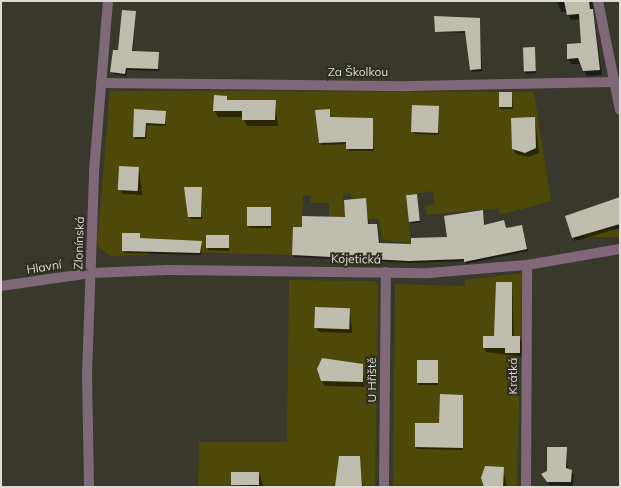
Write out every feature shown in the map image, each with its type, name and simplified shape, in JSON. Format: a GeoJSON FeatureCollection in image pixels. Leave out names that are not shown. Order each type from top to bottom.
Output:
{"type":"FeatureCollection","features":[{"type":"Feature","properties":{"kind":"street","name":"Zlonínská"},"geometry":{"type":"LineString","coordinates":[[89,487],[86,375],[90,273],[101,83],[108,1]]}},
{"type":"Feature","properties":{"kind":"street"},"geometry":{"type":"LineString","coordinates":[[598,1],[620,110]]}},
{"type":"Feature","properties":{"kind":"street","name":"Za Školkou"},"geometry":{"type":"LineString","coordinates":[[101,83],[409,86],[614,82]]}},
{"type":"Feature","properties":{"kind":"street","name":"Kojetická"},"geometry":{"type":"LineString","coordinates":[[90,273],[167,270],[386,272],[526,265],[620,249]]}},
{"type":"Feature","properties":{"kind":"street","name":"Krátká"},"geometry":{"type":"LineString","coordinates":[[526,265],[526,487]]}},
{"type":"Feature","properties":{"kind":"street","name":"U Hřiště"},"geometry":{"type":"LineString","coordinates":[[384,487],[386,272]]}},
{"type":"Feature","properties":{"kind":"street","name":"Hlavní"},"geometry":{"type":"LineString","coordinates":[[1,286],[90,273]]}},
{"type":"Feature","properties":{"kind":"shaded area"},"geometry":{"type":"Polygon","coordinates":[[[110,91],[534,92],[551,201],[500,215],[498,208],[427,215],[425,206],[435,204],[433,191],[406,195],[411,243],[382,240],[379,219],[353,219],[351,194],[343,195],[345,221],[329,219],[329,203],[311,203],[311,196],[303,195],[302,227],[293,227],[292,255],[148,251],[148,255],[111,256],[97,246],[110,91]]]}},
{"type":"Feature","properties":{"kind":"shaded area"},"geometry":{"type":"Polygon","coordinates":[[[572,229],[620,229],[620,237],[572,237],[572,229]]]}},
{"type":"Feature","properties":{"kind":"shaded area"},"geometry":{"type":"Polygon","coordinates":[[[522,273],[517,487],[393,487],[395,284],[465,286],[465,280],[522,273]]]}},
{"type":"Feature","properties":{"kind":"shaded area"},"geometry":{"type":"Polygon","coordinates":[[[289,280],[374,281],[378,284],[375,487],[198,487],[199,442],[287,442],[289,280]]]}},
{"type":"Feature","properties":{"kind":"building"},"geometry":{"type":"Polygon","coordinates":[[[564,1],[589,1],[590,9],[593,9],[600,70],[583,71],[578,58],[567,59],[567,44],[581,43],[579,14],[567,15],[564,1]]]}},
{"type":"Feature","properties":{"kind":"building"},"geometry":{"type":"Polygon","coordinates":[[[122,10],[136,11],[132,51],[159,52],[158,69],[126,68],[125,74],[110,72],[113,50],[118,50],[122,10]]]}},
{"type":"Feature","properties":{"kind":"building"},"geometry":{"type":"Polygon","coordinates":[[[434,16],[480,18],[481,69],[470,70],[465,31],[435,32],[434,16]]]}},
{"type":"Feature","properties":{"kind":"building"},"geometry":{"type":"Polygon","coordinates":[[[523,47],[535,47],[536,71],[524,71],[523,47]]]}},
{"type":"Feature","properties":{"kind":"building"},"geometry":{"type":"Polygon","coordinates":[[[499,92],[512,92],[512,107],[499,107],[499,92]]]}},
{"type":"Feature","properties":{"kind":"building"},"geometry":{"type":"Polygon","coordinates":[[[214,95],[227,96],[227,100],[276,100],[275,120],[242,120],[242,111],[213,111],[214,95]]]}},
{"type":"Feature","properties":{"kind":"building"},"geometry":{"type":"Polygon","coordinates":[[[412,105],[439,106],[438,133],[411,132],[412,105]]]}},
{"type":"Feature","properties":{"kind":"building"},"geometry":{"type":"Polygon","coordinates":[[[134,109],[166,111],[165,124],[146,123],[145,137],[133,137],[134,109]]]}},
{"type":"Feature","properties":{"kind":"building"},"geometry":{"type":"Polygon","coordinates":[[[330,109],[330,117],[373,118],[373,149],[346,149],[346,142],[319,143],[315,110],[330,109]]]}},
{"type":"Feature","properties":{"kind":"building"},"geometry":{"type":"Polygon","coordinates":[[[535,117],[536,148],[525,153],[512,149],[511,118],[535,117]]]}},
{"type":"Feature","properties":{"kind":"building"},"geometry":{"type":"Polygon","coordinates":[[[119,166],[139,167],[138,191],[118,190],[119,166]]]}},
{"type":"Feature","properties":{"kind":"building"},"geometry":{"type":"Polygon","coordinates":[[[184,187],[202,187],[201,217],[188,217],[184,187]]]}},
{"type":"Feature","properties":{"kind":"building"},"geometry":{"type":"Polygon","coordinates":[[[417,194],[420,221],[409,222],[406,195],[417,194]]]}},
{"type":"Feature","properties":{"kind":"building"},"geometry":{"type":"Polygon","coordinates":[[[620,197],[620,224],[572,238],[565,216],[620,197]]]}},
{"type":"Feature","properties":{"kind":"building"},"geometry":{"type":"Polygon","coordinates":[[[366,198],[368,224],[377,224],[379,243],[411,244],[411,238],[447,237],[444,216],[483,210],[484,225],[504,220],[506,228],[522,225],[527,249],[464,262],[464,259],[409,261],[292,255],[293,227],[302,227],[302,216],[345,217],[344,200],[366,198]]]}},
{"type":"Feature","properties":{"kind":"building"},"geometry":{"type":"Polygon","coordinates":[[[247,207],[271,207],[271,226],[247,226],[247,207]]]}},
{"type":"Feature","properties":{"kind":"building"},"geometry":{"type":"Polygon","coordinates":[[[122,233],[140,233],[140,238],[202,241],[200,253],[122,251],[122,233]]]}},
{"type":"Feature","properties":{"kind":"building"},"geometry":{"type":"Polygon","coordinates":[[[206,235],[229,235],[229,248],[206,248],[206,235]]]}},
{"type":"Feature","properties":{"kind":"building"},"geometry":{"type":"Polygon","coordinates":[[[496,282],[512,282],[512,336],[520,336],[520,353],[505,353],[505,348],[483,348],[483,336],[494,336],[496,282]]]}},
{"type":"Feature","properties":{"kind":"building"},"geometry":{"type":"Polygon","coordinates":[[[315,307],[350,308],[349,329],[314,328],[315,307]]]}},
{"type":"Feature","properties":{"kind":"building"},"geometry":{"type":"Polygon","coordinates":[[[322,358],[363,364],[363,382],[321,381],[317,369],[322,358]]]}},
{"type":"Feature","properties":{"kind":"building"},"geometry":{"type":"Polygon","coordinates":[[[417,360],[438,360],[438,383],[417,383],[417,360]]]}},
{"type":"Feature","properties":{"kind":"building"},"geometry":{"type":"Polygon","coordinates":[[[440,394],[463,395],[463,448],[415,447],[415,423],[439,423],[440,394]]]}},
{"type":"Feature","properties":{"kind":"building"},"geometry":{"type":"Polygon","coordinates":[[[547,447],[567,447],[566,468],[572,470],[571,482],[547,482],[541,474],[547,471],[547,447]]]}},
{"type":"Feature","properties":{"kind":"building"},"geometry":{"type":"Polygon","coordinates":[[[339,456],[360,456],[362,487],[335,487],[339,456]]]}},
{"type":"Feature","properties":{"kind":"building"},"geometry":{"type":"Polygon","coordinates":[[[485,466],[504,467],[503,487],[484,487],[481,478],[485,466]]]}},
{"type":"Feature","properties":{"kind":"building"},"geometry":{"type":"Polygon","coordinates":[[[231,472],[259,472],[259,485],[231,485],[231,472]]]}}]}
